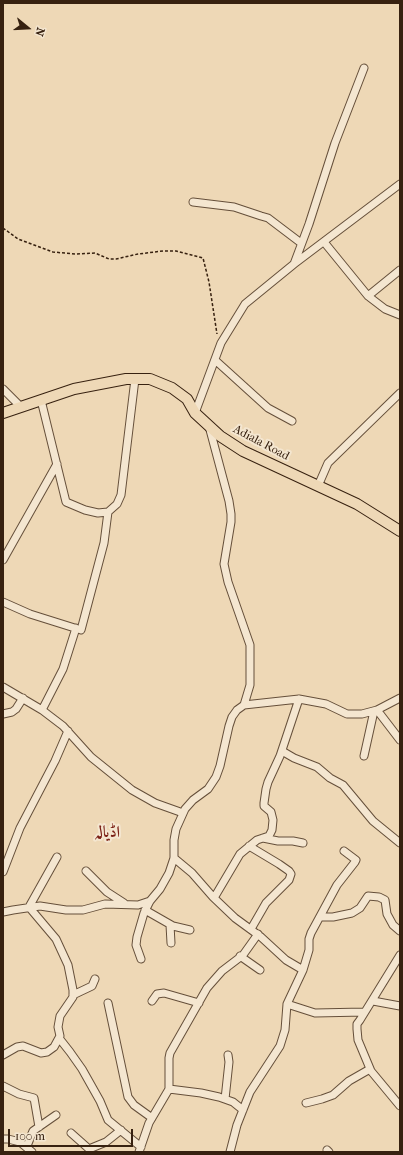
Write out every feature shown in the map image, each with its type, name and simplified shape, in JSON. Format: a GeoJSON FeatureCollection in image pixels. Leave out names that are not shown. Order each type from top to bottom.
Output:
{"type":"FeatureCollection","features":[{"type":"Feature","properties":{"kind":"main road","name":"Adiala Road"},"geometry":{"type":"LineString","coordinates":[[3,413],[74,389],[126,379],[150,379],[172,388],[187,399],[195,413],[220,436],[243,451],[357,504],[400,531]]}},
{"type":"Feature","properties":{"kind":"street"},"geometry":{"type":"LineString","coordinates":[[294,264],[309,224],[335,143],[364,68]]}},
{"type":"Feature","properties":{"kind":"street"},"geometry":{"type":"LineString","coordinates":[[195,413],[221,343],[245,304],[294,264],[400,184]]}},
{"type":"Feature","properties":{"kind":"street"},"geometry":{"type":"LineString","coordinates":[[193,202],[234,207],[268,218],[301,243]]}},
{"type":"Feature","properties":{"kind":"street"},"geometry":{"type":"LineString","coordinates":[[324,242],[368,296],[385,309],[400,315]]}},
{"type":"Feature","properties":{"kind":"street"},"geometry":{"type":"LineString","coordinates":[[368,296],[400,270]]}},
{"type":"Feature","properties":{"kind":"street"},"geometry":{"type":"LineString","coordinates":[[215,360],[268,408],[292,421]]}},
{"type":"Feature","properties":{"kind":"street"},"geometry":{"type":"LineString","coordinates":[[41,400],[66,502],[98,514],[108,512],[117,504],[121,495],[135,379]]}},
{"type":"Feature","properties":{"kind":"street"},"geometry":{"type":"LineString","coordinates":[[3,389],[22,407]]}},
{"type":"Feature","properties":{"kind":"street"},"geometry":{"type":"LineString","coordinates":[[318,486],[328,463],[366,424],[400,393]]}},
{"type":"Feature","properties":{"kind":"street"},"geometry":{"type":"LineString","coordinates":[[141,959],[136,945],[137,937],[145,910],[150,901],[166,881],[169,873],[174,858],[174,840],[176,829],[185,809],[193,800],[208,789],[216,777],[232,717],[244,705],[250,685],[250,645],[228,582],[224,564],[231,522],[229,500],[209,426]]}},
{"type":"Feature","properties":{"kind":"street"},"geometry":{"type":"LineString","coordinates":[[3,560],[57,464]]}},
{"type":"Feature","properties":{"kind":"street"},"geometry":{"type":"LineString","coordinates":[[3,602],[30,614],[81,630],[104,543],[108,512]]}},
{"type":"Feature","properties":{"kind":"street"},"geometry":{"type":"LineString","coordinates":[[42,710],[63,669],[76,628]]}},
{"type":"Feature","properties":{"kind":"street"},"geometry":{"type":"LineString","coordinates":[[3,687],[42,710],[63,726],[91,757],[132,790],[154,803],[183,813]]}},
{"type":"Feature","properties":{"kind":"street"},"geometry":{"type":"LineString","coordinates":[[3,714],[8,714],[16,709],[23,698]]}},
{"type":"Feature","properties":{"kind":"street"},"geometry":{"type":"LineString","coordinates":[[244,705],[299,699],[326,704],[347,714],[354,715],[375,710],[400,698]]}},
{"type":"Feature","properties":{"kind":"street"},"geometry":{"type":"LineString","coordinates":[[214,898],[240,854],[249,846],[262,838],[269,836],[272,830],[273,820],[271,812],[264,806],[268,782],[282,751],[299,699]]}},
{"type":"Feature","properties":{"kind":"street"},"geometry":{"type":"LineString","coordinates":[[375,710],[400,740]]}},
{"type":"Feature","properties":{"kind":"street"},"geometry":{"type":"LineString","coordinates":[[364,756],[375,710]]}},
{"type":"Feature","properties":{"kind":"street"},"geometry":{"type":"LineString","coordinates":[[3,872],[20,828],[55,761],[68,731]]}},
{"type":"Feature","properties":{"kind":"street"},"geometry":{"type":"LineString","coordinates":[[282,751],[316,767],[330,778],[343,785],[373,821],[399,841]]}},
{"type":"Feature","properties":{"kind":"street"},"geometry":{"type":"LineString","coordinates":[[262,838],[273,841],[303,843]]}},
{"type":"Feature","properties":{"kind":"street"},"geometry":{"type":"LineString","coordinates":[[249,846],[279,864],[289,871],[290,874],[289,880],[266,903],[251,929]]}},
{"type":"Feature","properties":{"kind":"street"},"geometry":{"type":"LineString","coordinates":[[230,1152],[234,1134],[254,1084],[268,1066],[280,1046],[285,1030],[286,1004],[303,970],[309,950],[309,939],[314,926],[337,886],[356,860],[344,851]]}},
{"type":"Feature","properties":{"kind":"street"},"geometry":{"type":"LineString","coordinates":[[29,907],[57,857]]}},
{"type":"Feature","properties":{"kind":"street"},"geometry":{"type":"LineString","coordinates":[[174,858],[192,873],[214,898],[238,920],[258,934],[286,960],[303,970]]}},
{"type":"Feature","properties":{"kind":"street"},"geometry":{"type":"LineString","coordinates":[[86,872],[115,898],[126,905]]}},
{"type":"Feature","properties":{"kind":"street"},"geometry":{"type":"LineString","coordinates":[[320,917],[333,917],[352,913],[360,908],[368,896],[379,897],[385,900],[387,914],[393,925],[400,931]]}},
{"type":"Feature","properties":{"kind":"street"},"geometry":{"type":"LineString","coordinates":[[3,912],[40,906],[77,910],[105,904],[138,905],[150,901]]}},
{"type":"Feature","properties":{"kind":"street"},"geometry":{"type":"LineString","coordinates":[[3,1055],[17,1047],[23,1046],[41,1053],[47,1052],[54,1047],[60,1036],[58,1027],[60,1016],[70,1003],[73,996],[68,965],[56,939],[29,907]]}},
{"type":"Feature","properties":{"kind":"street"},"geometry":{"type":"LineString","coordinates":[[145,910],[170,925],[190,930]]}},
{"type":"Feature","properties":{"kind":"street"},"geometry":{"type":"LineString","coordinates":[[170,925],[171,943]]}},
{"type":"Feature","properties":{"kind":"street"},"geometry":{"type":"LineString","coordinates":[[59,1038],[82,1070],[100,1101],[108,1120],[121,1130],[140,1149],[152,1118],[169,1089],[168,1058],[170,1053],[216,976],[247,950],[258,934]]}},
{"type":"Feature","properties":{"kind":"street"},"geometry":{"type":"LineString","coordinates":[[400,955],[357,1024],[358,1040],[370,1068],[379,1082],[400,1106]]}},
{"type":"Feature","properties":{"kind":"street"},"geometry":{"type":"LineString","coordinates":[[240,956],[260,970]]}},
{"type":"Feature","properties":{"kind":"street"},"geometry":{"type":"LineString","coordinates":[[73,996],[92,986],[94,978]]}},
{"type":"Feature","properties":{"kind":"street"},"geometry":{"type":"LineString","coordinates":[[152,1001],[157,994],[164,993],[199,1003]]}},
{"type":"Feature","properties":{"kind":"street"},"geometry":{"type":"LineString","coordinates":[[372,1001],[400,1006]]}},
{"type":"Feature","properties":{"kind":"street"},"geometry":{"type":"LineString","coordinates":[[108,1003],[128,1097],[134,1105],[152,1118]]}},
{"type":"Feature","properties":{"kind":"street"},"geometry":{"type":"LineString","coordinates":[[286,1004],[315,1013],[364,1012]]}},
{"type":"Feature","properties":{"kind":"street"},"geometry":{"type":"LineString","coordinates":[[225,1099],[229,1062],[228,1055]]}},
{"type":"Feature","properties":{"kind":"street"},"geometry":{"type":"LineString","coordinates":[[306,1103],[333,1096],[350,1081],[370,1068]]}},
{"type":"Feature","properties":{"kind":"street"},"geometry":{"type":"LineString","coordinates":[[3,1086],[19,1094],[34,1098],[40,1127]]}},
{"type":"Feature","properties":{"kind":"street"},"geometry":{"type":"LineString","coordinates":[[169,1089],[201,1093],[225,1099],[233,1102],[243,1110]]}},
{"type":"Feature","properties":{"kind":"street"},"geometry":{"type":"LineString","coordinates":[[27,1146],[31,1134],[56,1115]]}},
{"type":"Feature","properties":{"kind":"street"},"geometry":{"type":"LineString","coordinates":[[71,1133],[89,1149],[106,1142],[121,1130]]}},
{"type":"Feature","properties":{"kind":"street"},"geometry":{"type":"LineString","coordinates":[[3,1139],[15,1140],[27,1146],[32,1152]]}},
{"type":"Feature","properties":{"kind":"path"},"geometry":{"type":"LineString","coordinates":[[3,228],[18,239],[53,252],[75,254],[95,253],[109,259],[116,259],[150,253],[176,251],[203,258],[205,262],[218,338],[221,343]]}},
{"type":"Feature","properties":{"kind":"district","name":"اڈیالہ"},"geometry":{"type":"Point","coordinates":[107,833]}}]}
